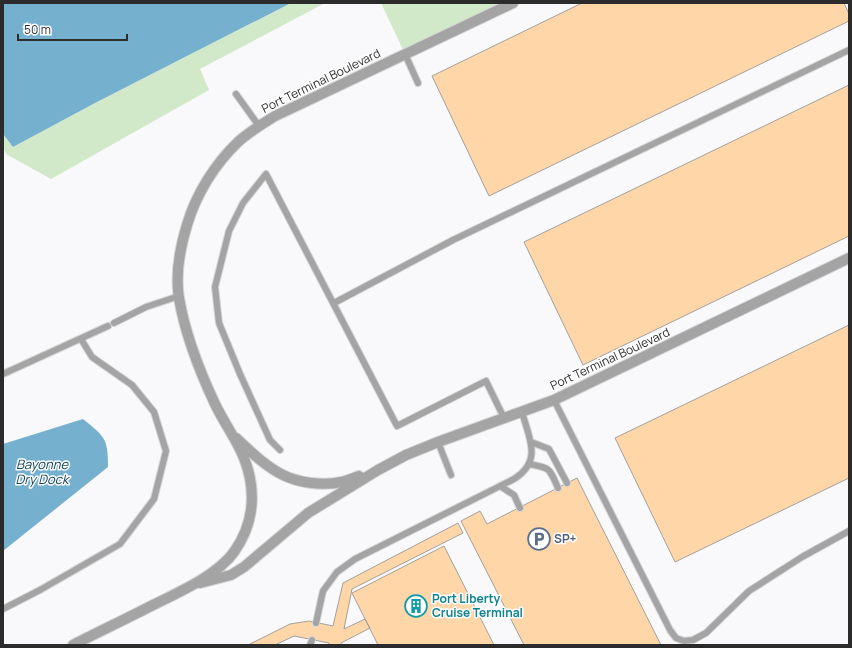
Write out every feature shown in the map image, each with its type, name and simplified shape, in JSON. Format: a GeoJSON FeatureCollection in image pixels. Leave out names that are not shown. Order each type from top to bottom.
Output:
{"type":"FeatureCollection","features":[{"type":"Feature","properties":{"kind":"street","name":"Port Terminal Boulevard"},"geometry":{"type":"LineString","coordinates":[[73,645],[193,585],[233,554],[244,535],[251,516],[252,488],[244,458],[224,421],[208,386],[185,324],[179,296],[177,276],[186,227],[194,204],[206,181],[221,160],[238,142],[259,126],[299,104],[513,3]]}},
{"type":"Feature","properties":{"kind":"street","name":"Port Terminal Boulevard"},"geometry":{"type":"LineString","coordinates":[[193,585],[232,575],[244,567],[308,513],[378,470],[406,455],[554,400],[849,258]]}},
{"type":"Feature","properties":{"kind":"street","name":"Port Terminal Boulevard"},"geometry":{"type":"LineString","coordinates":[[232,435],[275,470],[295,479],[332,484],[378,470]]}},
{"type":"Feature","properties":{"kind":"lane"},"geometry":{"type":"LineString","coordinates":[[334,303],[453,240],[849,50]]}},
{"type":"Feature","properties":{"kind":"lane"},"geometry":{"type":"LineString","coordinates":[[405,54],[418,83]]}},
{"type":"Feature","properties":{"kind":"lane"},"geometry":{"type":"LineString","coordinates":[[236,94],[259,126]]}},
{"type":"Feature","properties":{"kind":"lane"},"geometry":{"type":"LineString","coordinates":[[280,450],[270,440],[219,323],[215,287],[229,231],[243,203],[266,174],[397,426],[486,381],[504,418]]}},
{"type":"Feature","properties":{"kind":"lane"},"geometry":{"type":"LineString","coordinates":[[114,323],[146,307],[179,296]]}},
{"type":"Feature","properties":{"kind":"lane"},"geometry":{"type":"LineString","coordinates":[[3,374],[108,326]]}},
{"type":"Feature","properties":{"kind":"lane"},"geometry":{"type":"LineString","coordinates":[[3,609],[40,590],[120,544],[154,499],[166,451],[154,412],[132,385],[92,356],[81,339]]}},
{"type":"Feature","properties":{"kind":"lane"},"geometry":{"type":"LineString","coordinates":[[554,400],[673,635],[685,643],[706,633],[749,591],[802,557],[849,531]]}},
{"type":"Feature","properties":{"kind":"lane"},"geometry":{"type":"LineString","coordinates":[[316,623],[323,591],[337,572],[355,559],[519,476],[529,464],[532,450],[522,412]]}},
{"type":"Feature","properties":{"kind":"lane"},"geometry":{"type":"LineString","coordinates":[[438,442],[451,475]]}},
{"type":"Feature","properties":{"kind":"lane"},"geometry":{"type":"LineString","coordinates":[[531,442],[550,449],[567,483]]}},
{"type":"Feature","properties":{"kind":"lane"},"geometry":{"type":"LineString","coordinates":[[529,464],[546,467],[550,471],[558,488]]}},
{"type":"Feature","properties":{"kind":"lane"},"geometry":{"type":"LineString","coordinates":[[500,486],[514,495],[520,508]]}},
{"type":"Feature","properties":{"kind":"green space"},"geometry":{"type":"Polygon","coordinates":[[[291,3],[325,3],[200,69],[209,90],[51,179],[6,154],[3,147],[3,134],[13,147],[95,103],[291,3]]]}},
{"type":"Feature","properties":{"kind":"green space"},"geometry":{"type":"Polygon","coordinates":[[[381,3],[513,3],[405,54],[381,3]]]}},
{"type":"Feature","properties":{"kind":"water"},"geometry":{"type":"Polygon","coordinates":[[[3,3],[291,3],[95,103],[13,147],[3,134],[3,3]]]}},
{"type":"Feature","properties":{"kind":"water","name":"Bayonne Dry Dock"},"geometry":{"type":"Polygon","coordinates":[[[83,419],[101,434],[104,439],[107,450],[108,467],[3,551],[3,444],[83,419]]]}},
{"type":"Feature","properties":{"kind":"building"},"geometry":{"type":"Polygon","coordinates":[[[582,3],[844,3],[849,14],[849,21],[489,196],[432,76],[582,3]]]}},
{"type":"Feature","properties":{"kind":"building"},"geometry":{"type":"Polygon","coordinates":[[[849,85],[849,236],[583,365],[524,242],[849,85]]]}},
{"type":"Feature","properties":{"kind":"building"},"geometry":{"type":"Polygon","coordinates":[[[849,325],[849,478],[675,562],[615,438],[849,325]]]}},
{"type":"Feature","properties":{"kind":"building"},"geometry":{"type":"Polygon","coordinates":[[[577,478],[661,645],[524,645],[461,521],[480,511],[487,524],[577,478]]]}},
{"type":"Feature","properties":{"kind":"building"},"geometry":{"type":"Polygon","coordinates":[[[458,523],[463,533],[352,589],[344,629],[365,619],[370,628],[341,643],[341,645],[329,645],[329,643],[294,636],[275,645],[248,645],[290,624],[309,621],[333,626],[343,583],[458,523]]]}},
{"type":"Feature","properties":{"kind":"building","name":"Port Liberty Cruise Terminal"},"geometry":{"type":"Polygon","coordinates":[[[444,546],[494,645],[378,645],[352,593],[444,546]]]}},
{"type":"Feature","properties":{"kind":"place","name":"SP+"},"geometry":{"type":"Point","coordinates":[539,539]}},
{"type":"Feature","properties":{"kind":"place","name":"Port Liberty Cruise Terminal"},"geometry":{"type":"Point","coordinates":[416,606]}}]}
